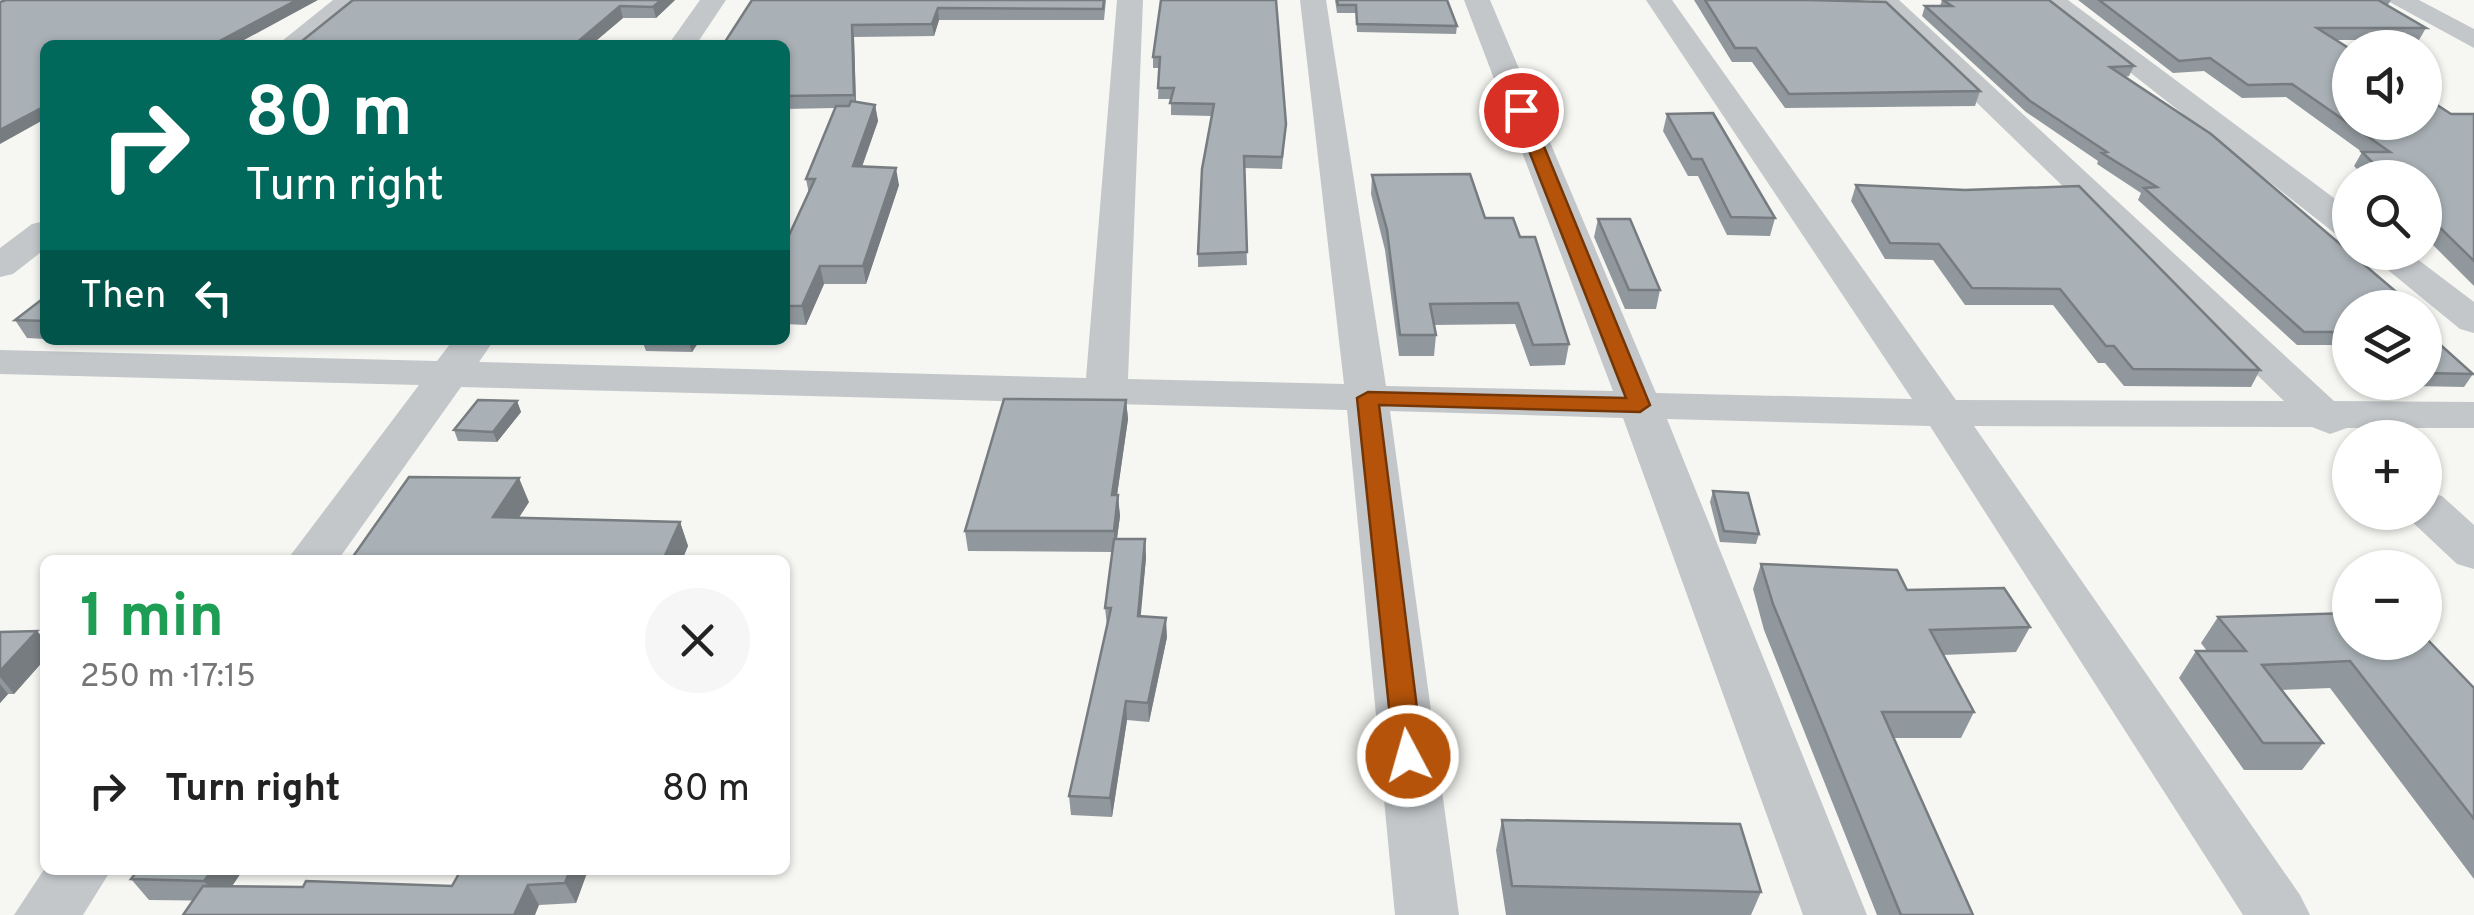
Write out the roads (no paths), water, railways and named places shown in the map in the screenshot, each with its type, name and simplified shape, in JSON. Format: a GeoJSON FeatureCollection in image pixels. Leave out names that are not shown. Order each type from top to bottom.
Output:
{"type":"FeatureCollection","features":[{"type":"Feature","properties":{"kind":"street"},"geometry":{"type":"LineString","coordinates":[[297,40],[350,0]]}},
{"type":"Feature","properties":{"kind":"street"},"geometry":{"type":"LineString","coordinates":[[685,40],[713,0]]}},
{"type":"Feature","properties":{"kind":"street"},"geometry":{"type":"LineString","coordinates":[[1106,394],[1130,0]]}},
{"type":"Feature","properties":{"kind":"street"},"geometry":{"type":"LineString","coordinates":[[1313,0],[1368,398],[1426,915]]}},
{"type":"Feature","properties":{"kind":"street"},"geometry":{"type":"LineString","coordinates":[[1477,0],[1640,405],[1835,915]]}},
{"type":"Feature","properties":{"kind":"street"},"geometry":{"type":"LineString","coordinates":[[1659,0],[1943,413],[2278,915]]}},
{"type":"Feature","properties":{"kind":"street"},"geometry":{"type":"LineString","coordinates":[[1884,0],[2332,422]]}},
{"type":"Feature","properties":{"kind":"street"},"geometry":{"type":"LineString","coordinates":[[2051,0],[2332,213]]}},
{"type":"Feature","properties":{"kind":"street"},"geometry":{"type":"LineString","coordinates":[[2399,0],[2474,40]]}},
{"type":"Feature","properties":{"kind":"street"},"geometry":{"type":"LineString","coordinates":[[0,266],[40,236]]}},
{"type":"Feature","properties":{"kind":"street"},"geometry":{"type":"LineString","coordinates":[[2407,270],[2474,321]]}},
{"type":"Feature","properties":{"kind":"street"},"geometry":{"type":"LineString","coordinates":[[316,555],[462,358]]}},
{"type":"Feature","properties":{"kind":"street"},"geometry":{"type":"LineString","coordinates":[[0,362],[462,358],[1106,394],[2332,425]]}},
{"type":"Feature","properties":{"kind":"street"},"geometry":{"type":"LineString","coordinates":[[2404,420],[2474,415]]}},
{"type":"Feature","properties":{"kind":"street"},"geometry":{"type":"LineString","coordinates":[[2442,523],[2474,552]]}},
{"type":"Feature","properties":{"kind":"street"},"geometry":{"type":"LineString","coordinates":[[46,915],[76,875]]}}]}
